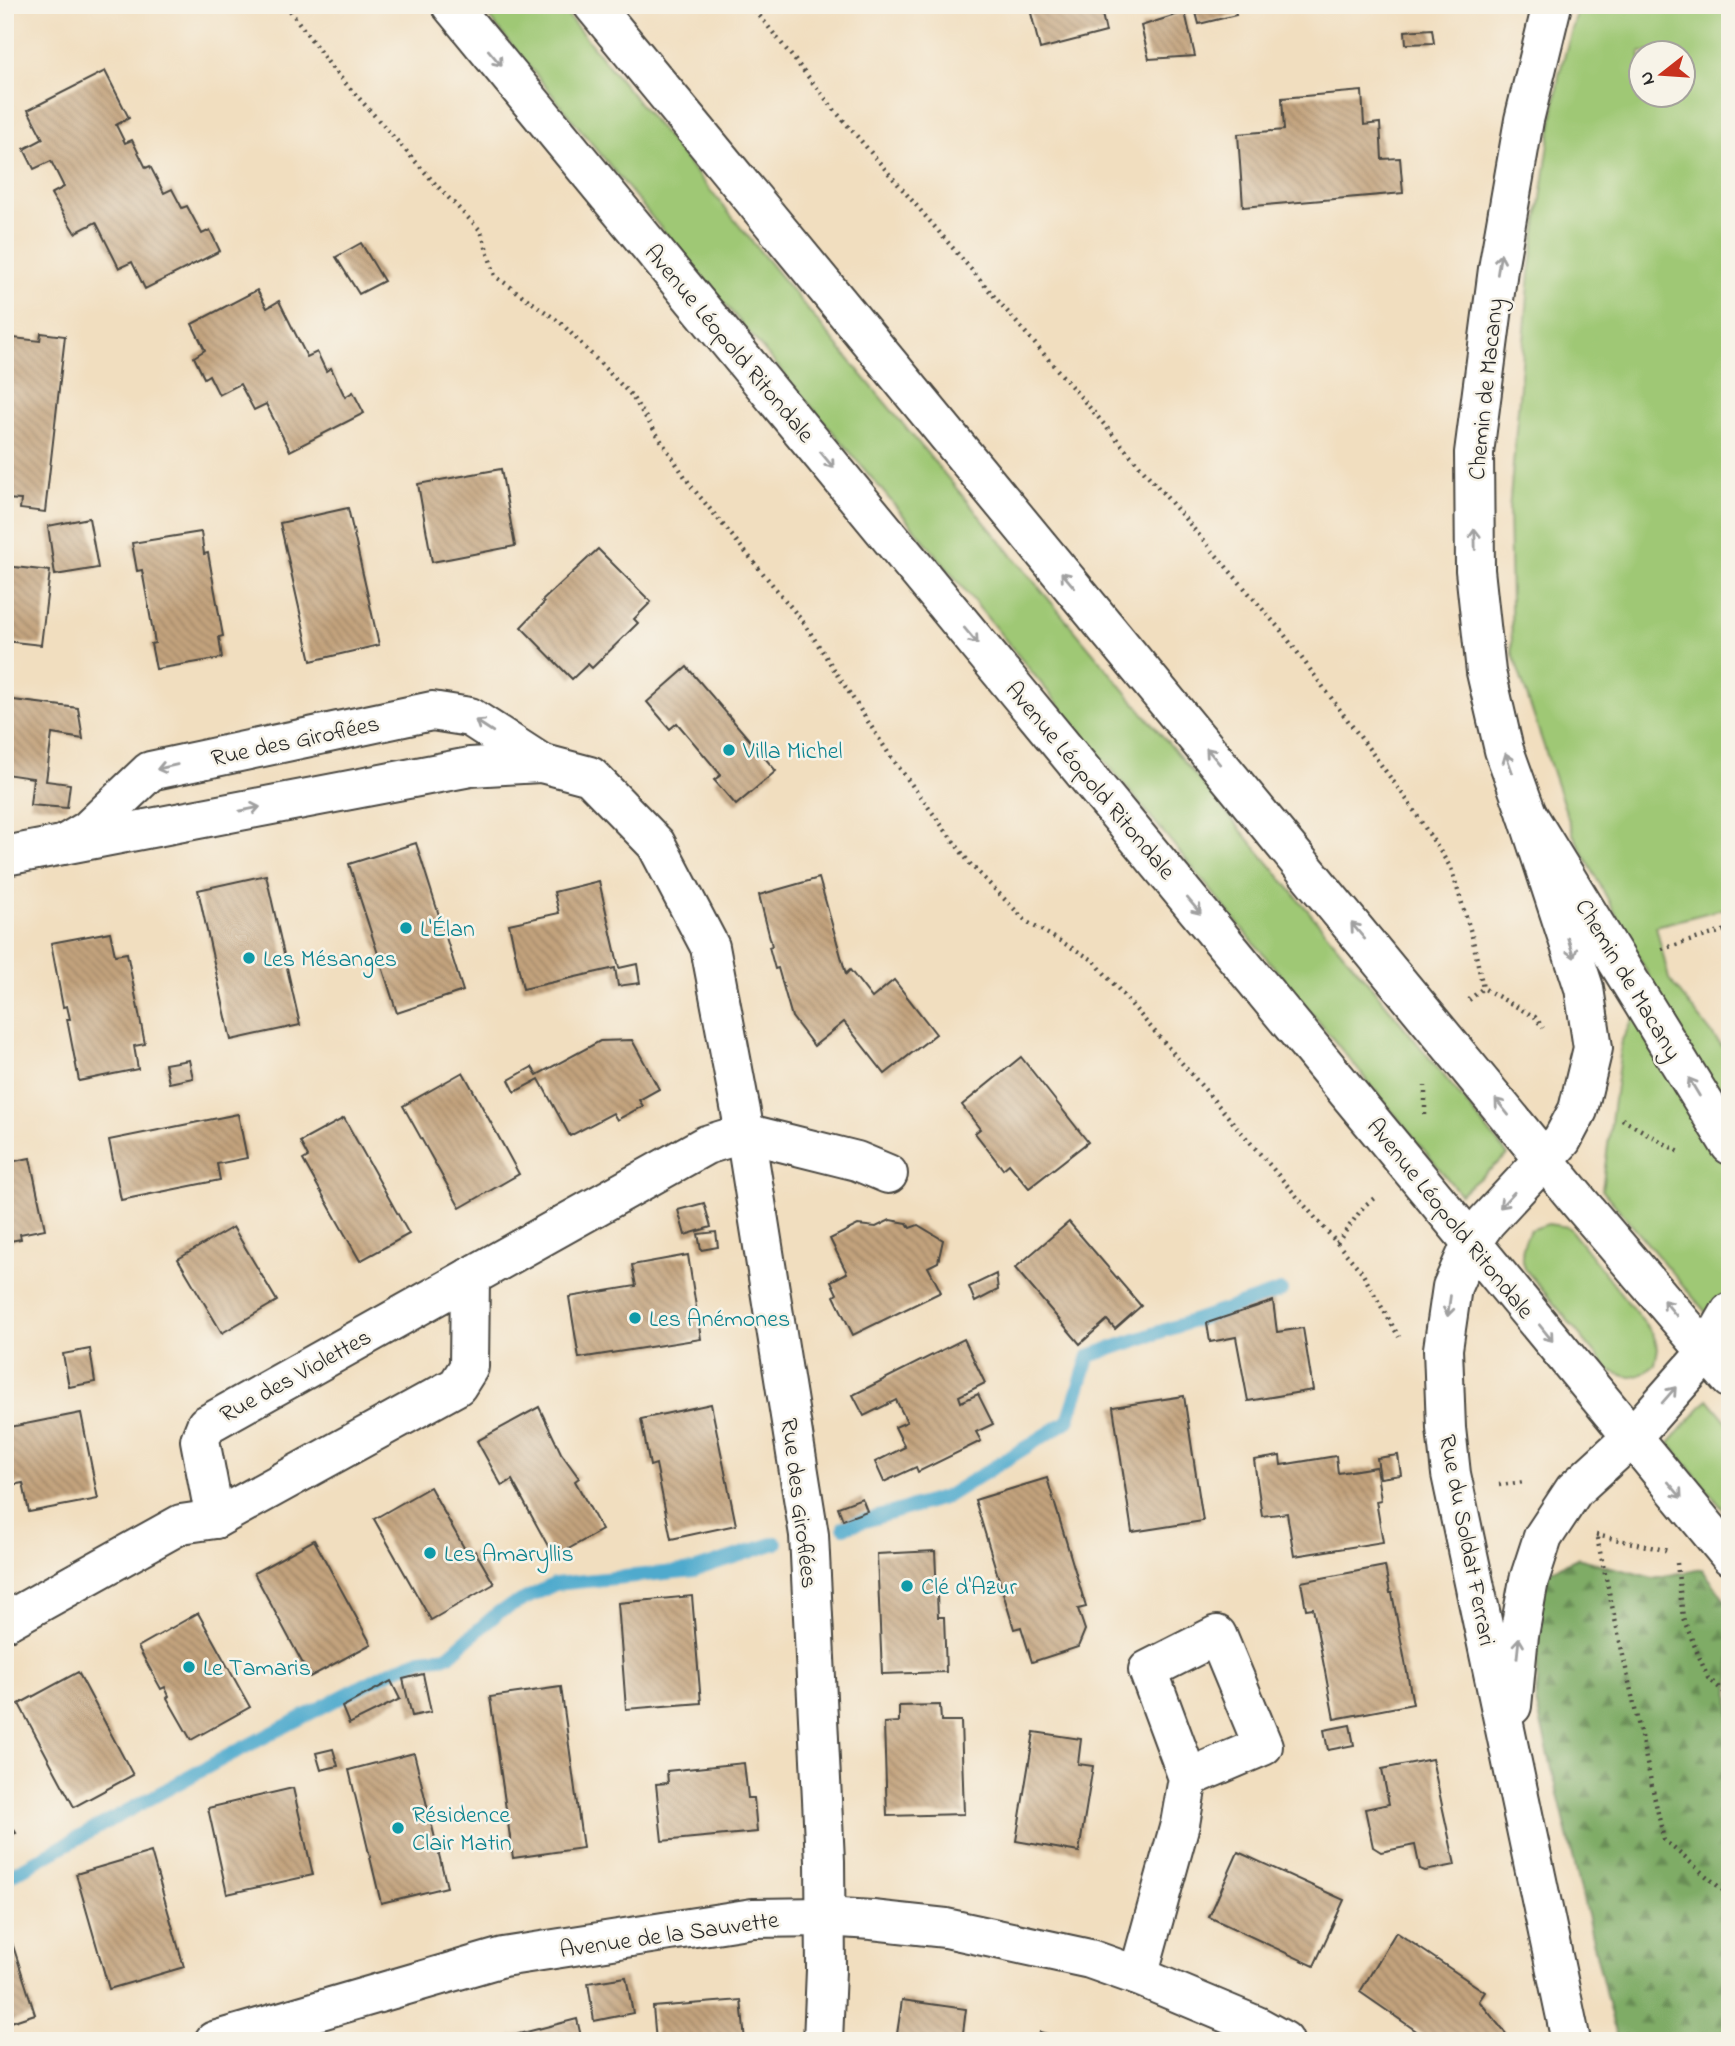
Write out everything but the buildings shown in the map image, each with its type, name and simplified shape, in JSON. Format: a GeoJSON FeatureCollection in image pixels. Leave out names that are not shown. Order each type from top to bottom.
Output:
{"type":"FeatureCollection","features":[{"type":"Feature","properties":{"kind":"main road","name":"Avenue Léopold Ritondale"},"geometry":{"type":"LineString","coordinates":[[451,5],[1730,1556]]}},
{"type":"Feature","properties":{"kind":"main road"},"geometry":{"type":"LineString","coordinates":[[593,5],[1545,1160],[1718,1365]]}},
{"type":"Feature","properties":{"kind":"main road","name":"Chemin de Macany"},"geometry":{"type":"LineString","coordinates":[[1545,1160],[1562,1140],[1578,1110],[1593,1048],[1584,988],[1504,750],[1486,672],[1475,570],[1474,453],[1498,269],[1514,174],[1552,5]]}},
{"type":"Feature","properties":{"kind":"main road","name":"Rue des Giroflées"},"geometry":{"type":"LineString","coordinates":[[63,845],[88,830],[150,771],[432,711],[470,717],[541,763],[590,776],[656,844],[710,947],[745,1133],[809,1535],[825,1861],[823,2041]]}},
{"type":"Feature","properties":{"kind":"main road","name":"Rue des Giroflées"},"geometry":{"type":"LineString","coordinates":[[5,856],[470,767],[541,763]]}},
{"type":"Feature","properties":{"kind":"main road","name":"Chemin de Macany"},"geometry":{"type":"LineString","coordinates":[[1527,814],[1730,1145]]}},
{"type":"Feature","properties":{"kind":"main road"},"geometry":{"type":"LineString","coordinates":[[745,1133],[857,1161],[888,1174]]}},
{"type":"Feature","properties":{"kind":"main road","name":"Rue des Violettes"},"geometry":{"type":"LineString","coordinates":[[215,1520],[200,1440],[206,1425],[706,1144],[745,1133]]}},
{"type":"Feature","properties":{"kind":"main road","name":"Rue du Soldat Ferrari"},"geometry":{"type":"LineString","coordinates":[[1545,1160],[1486,1222],[1472,1242],[1452,1287],[1443,1349],[1451,1474],[1571,2041]]}},
{"type":"Feature","properties":{"kind":"main road"},"geometry":{"type":"LineString","coordinates":[[5,1622],[181,1524],[215,1520],[457,1386],[469,1367],[470,1277]]}},
{"type":"Feature","properties":{"kind":"main road"},"geometry":{"type":"LineString","coordinates":[[1718,1365],[1730,1312]]}},
{"type":"Feature","properties":{"kind":"main road","name":"Rue du Soldat Ferrari"},"geometry":{"type":"LineString","coordinates":[[1508,1740],[1529,1580],[1544,1537],[1574,1490],[1718,1365]]}},
{"type":"Feature","properties":{"kind":"main road"},"geometry":{"type":"LineString","coordinates":[[1138,1976],[1180,1824],[1188,1778]]}},
{"type":"Feature","properties":{"kind":"main road","name":"Avenue de la Sauvette"},"geometry":{"type":"LineString","coordinates":[[214,2041],[503,1957],[753,1919],[825,1917],[946,1928],[1090,1959],[1255,2025],[1284,2041]]}},
{"type":"Feature","properties":{"kind":"path"},"geometry":{"type":"LineString","coordinates":[[286,5],[332,68],[481,231],[495,276],[561,323],[631,395],[691,486],[804,623],[889,754],[971,865],[1027,922],[1093,960],[1361,1271],[1405,1348]]}},
{"type":"Feature","properties":{"kind":"path"},"geometry":{"type":"LineString","coordinates":[[751,5],[837,113],[1283,634],[1407,800],[1451,868],[1472,936],[1483,988],[1535,1017],[1551,1037]]}},
{"type":"Feature","properties":{"kind":"path"},"geometry":{"type":"LineString","coordinates":[[1619,1117],[1685,1155]]}},
{"type":"Feature","properties":{"kind":"path"},"geometry":{"type":"LineString","coordinates":[[1496,1485],[1534,1481]]}},
{"type":"Feature","properties":{"kind":"path"},"geometry":{"type":"LineString","coordinates":[[1730,1698],[1708,1678],[1683,1618],[1676,1553],[1596,1535],[1664,1840],[1725,1892],[1730,1906]]}},
{"type":"Feature","properties":{"kind":"green space"},"geometry":{"type":"Polygon","coordinates":[[[479,5],[559,5],[817,321],[1380,997],[1508,1155],[1460,1194],[908,521],[659,226],[479,5]]]}},
{"type":"Feature","properties":{"kind":"green space"},"geometry":{"type":"Polygon","coordinates":[[[1579,5],[1730,5],[1730,907],[1656,926],[1669,979],[1730,1057],[1730,1341],[1602,1190],[1622,1040],[1652,982],[1574,836],[1512,651],[1509,510],[1530,273],[1559,75],[1579,5]]]}},
{"type":"Feature","properties":{"kind":"green space"},"geometry":{"type":"Polygon","coordinates":[[[1548,1224],[1568,1227],[1653,1334],[1658,1348],[1655,1365],[1649,1370],[1638,1376],[1628,1377],[1609,1370],[1525,1269],[1523,1250],[1530,1230],[1548,1224]]]}},
{"type":"Feature","properties":{"kind":"green space"},"geometry":{"type":"Polygon","coordinates":[[[1708,1399],[1730,1425],[1730,1518],[1669,1443],[1708,1399]]]}},
{"type":"Feature","properties":{"kind":"green space"},"geometry":{"type":"Polygon","coordinates":[[[1577,1558],[1653,1578],[1702,1569],[1730,1606],[1730,2041],[1617,2041],[1536,1702],[1540,1595],[1548,1572],[1577,1558]]]}},
{"type":"Feature","properties":{"kind":"waterway"},"geometry":{"type":"LineString","coordinates":[[844,1527],[946,1497],[1068,1421],[1089,1356],[1281,1291]]}},
{"type":"Feature","properties":{"kind":"waterway"},"geometry":{"type":"LineString","coordinates":[[5,1878],[224,1758],[391,1671],[421,1659],[448,1656],[499,1612],[555,1584],[694,1570],[776,1543]]}},
{"type":"Feature","properties":{"kind":"place","name":"Villa Michel"},"geometry":{"type":"Point","coordinates":[729,750]}},
{"type":"Feature","properties":{"kind":"place","name":"L'Élan"},"geometry":{"type":"Point","coordinates":[406,928]}},
{"type":"Feature","properties":{"kind":"place","name":"Les Mésanges"},"geometry":{"type":"Point","coordinates":[249,958]}},
{"type":"Feature","properties":{"kind":"place","name":"Les Anémones"},"geometry":{"type":"Point","coordinates":[635,1318]}},
{"type":"Feature","properties":{"kind":"place","name":"Les Amaryllis"},"geometry":{"type":"Point","coordinates":[430,1553]}},
{"type":"Feature","properties":{"kind":"place","name":"Clé d'Azur"},"geometry":{"type":"Point","coordinates":[907,1586]}},
{"type":"Feature","properties":{"kind":"place","name":"Le Tamaris"},"geometry":{"type":"Point","coordinates":[189,1667]}},
{"type":"Feature","properties":{"kind":"place","name":"Résidence Clair Matin"},"geometry":{"type":"Point","coordinates":[398,1828]}}]}
